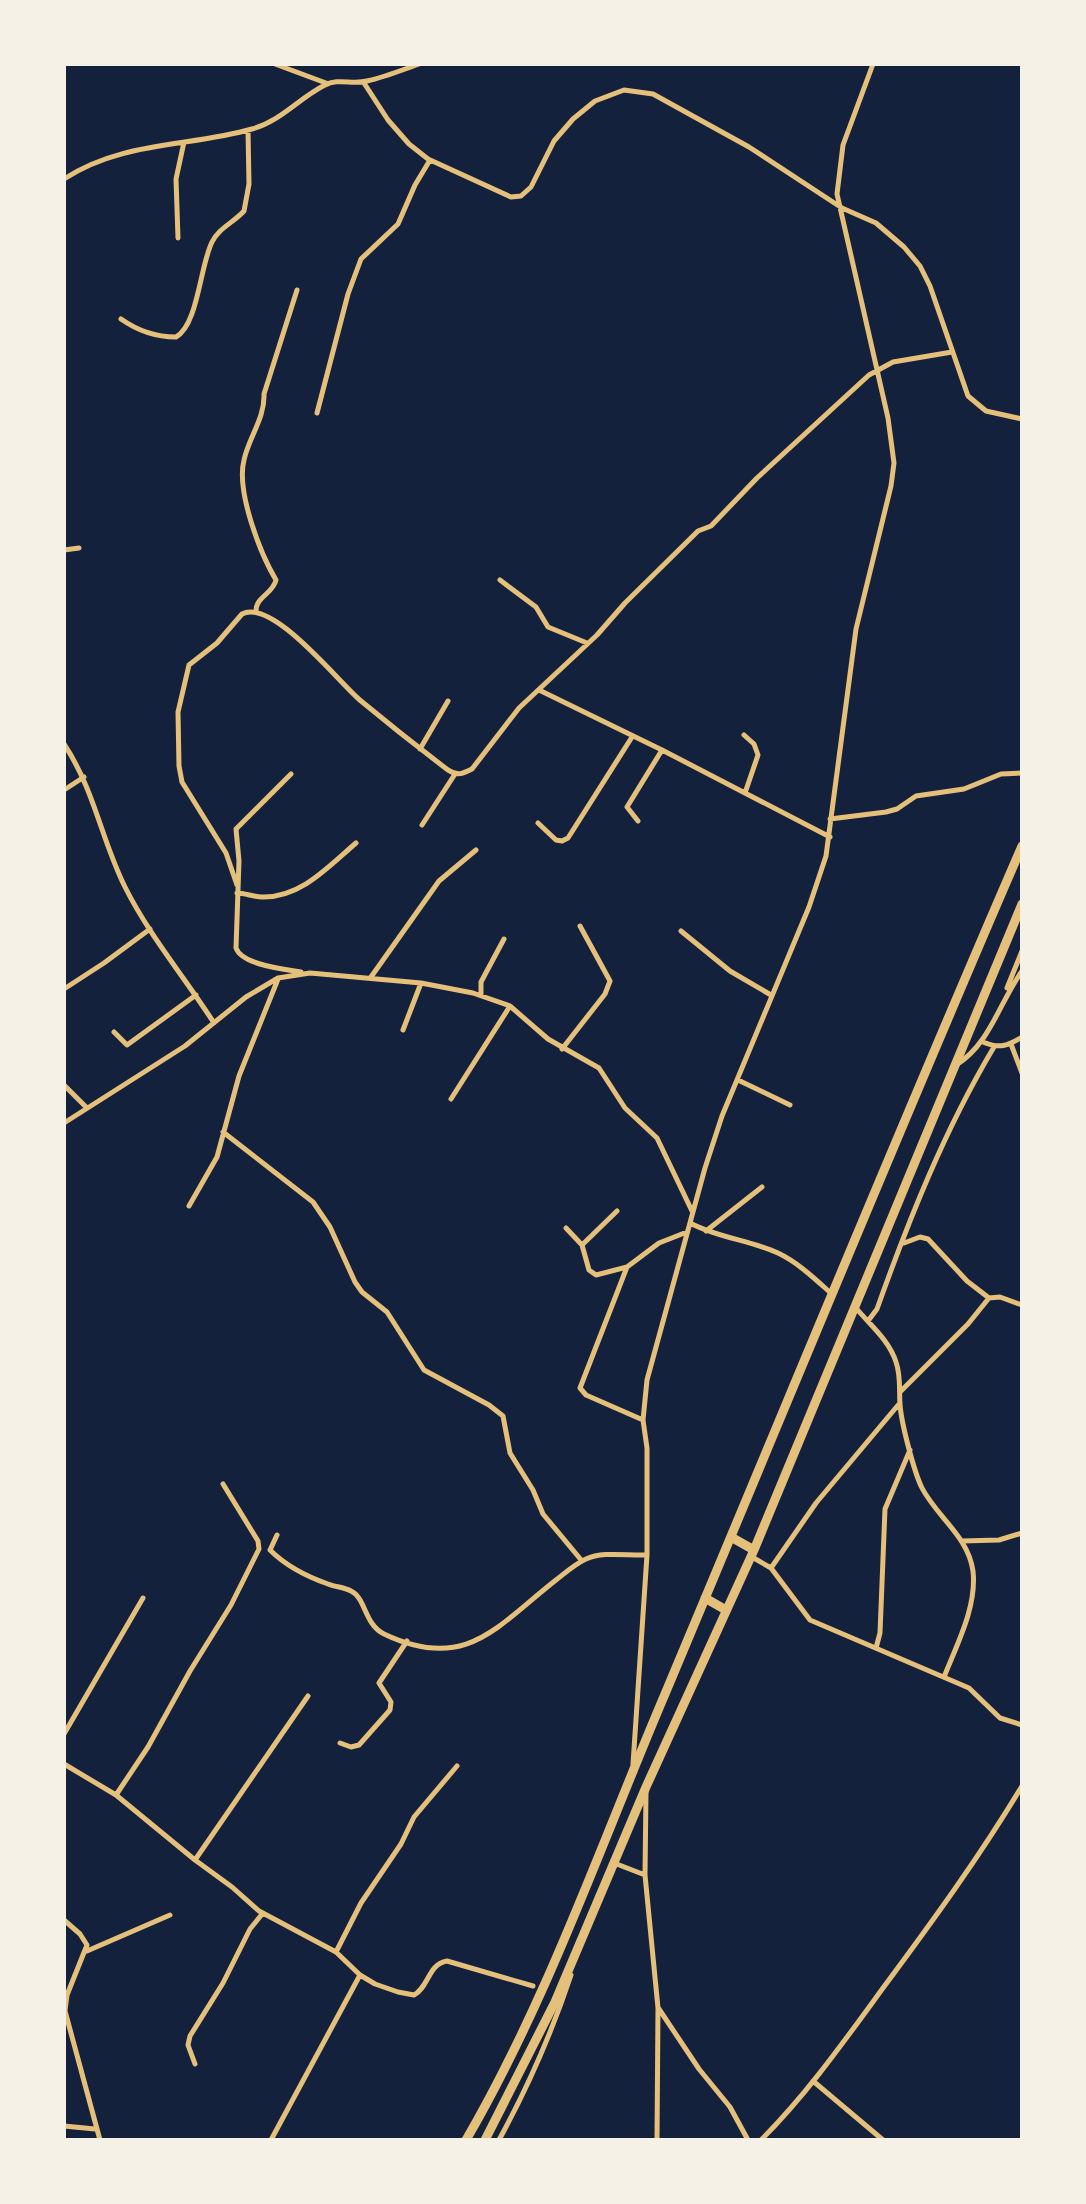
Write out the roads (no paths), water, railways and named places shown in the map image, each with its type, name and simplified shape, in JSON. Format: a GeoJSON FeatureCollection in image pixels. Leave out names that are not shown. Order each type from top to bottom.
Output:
{"type":"FeatureCollection","features":[{"type":"Feature","properties":{"kind":"highway"},"geometry":{"type":"LineString","coordinates":[[466,2140],[509,2061],[543,1989],[1022,846]]}},
{"type":"Feature","properties":{"kind":"highway"},"geometry":{"type":"LineString","coordinates":[[485,2140],[555,2002],[646,1787],[752,1553],[1022,904]]}},
{"type":"Feature","properties":{"kind":"highway"},"geometry":{"type":"LineString","coordinates":[[731,1537],[752,1553]]}},
{"type":"Feature","properties":{"kind":"highway"},"geometry":{"type":"LineString","coordinates":[[705,1598],[726,1610]]}},
{"type":"Feature","properties":{"kind":"street"},"geometry":{"type":"LineString","coordinates":[[275,64],[327,84],[364,83],[419,64]]}},
{"type":"Feature","properties":{"kind":"street"},"geometry":{"type":"LineString","coordinates":[[632,1771],[647,1555],[648,1491],[643,1420],[650,1368],[722,1116],[820,878],[830,837],[856,629],[886,513],[894,463],[888,418],[837,194],[843,145],[873,64]]}},
{"type":"Feature","properties":{"kind":"street"},"geometry":{"type":"LineString","coordinates":[[364,83],[388,120],[409,144],[430,160],[511,197],[521,196],[531,187],[554,141],[573,119],[595,101],[624,90],[653,94],[749,147],[842,208],[876,223],[904,247],[920,266],[930,286],[964,388],[986,411],[1022,419]]}},
{"type":"Feature","properties":{"kind":"street"},"geometry":{"type":"LineString","coordinates":[[64,179],[137,148],[248,130],[282,116],[327,84]]}},
{"type":"Feature","properties":{"kind":"street"},"geometry":{"type":"LineString","coordinates":[[121,319],[133,328],[166,337],[176,337],[187,327],[212,241],[218,231],[244,211],[249,184],[248,130]]}},
{"type":"Feature","properties":{"kind":"street"},"geometry":{"type":"LineString","coordinates":[[178,238],[176,179],[184,142]]}},
{"type":"Feature","properties":{"kind":"street"},"geometry":{"type":"LineString","coordinates":[[317,413],[348,294],[361,259],[398,224],[430,160]]}},
{"type":"Feature","properties":{"kind":"street"},"geometry":{"type":"LineString","coordinates":[[64,170],[72,174]]}},
{"type":"Feature","properties":{"kind":"street"},"geometry":{"type":"LineString","coordinates":[[256,612],[257,602],[276,580],[259,546],[247,505],[242,470],[265,407],[264,394],[297,290]]}},
{"type":"Feature","properties":{"kind":"street"},"geometry":{"type":"LineString","coordinates":[[422,825],[455,774],[472,769],[519,708],[698,531],[711,526],[757,478],[877,369],[893,362],[952,352]]}},
{"type":"Feature","properties":{"kind":"street"},"geometry":{"type":"LineString","coordinates":[[64,550],[79,548]]}},
{"type":"Feature","properties":{"kind":"street"},"geometry":{"type":"LineString","coordinates":[[500,580],[536,607],[548,627],[587,643]]}},
{"type":"Feature","properties":{"kind":"street"},"geometry":{"type":"LineString","coordinates":[[237,885],[226,853],[180,776],[178,712],[189,665],[217,643],[247,611],[256,612],[300,639],[352,693],[455,774]]}},
{"type":"Feature","properties":{"kind":"street"},"geometry":{"type":"LineString","coordinates":[[539,690],[830,837]]}},
{"type":"Feature","properties":{"kind":"street"},"geometry":{"type":"LineString","coordinates":[[420,749],[448,701]]}},
{"type":"Feature","properties":{"kind":"street"},"geometry":{"type":"LineString","coordinates":[[744,735],[754,744],[758,755],[745,793]]}},
{"type":"Feature","properties":{"kind":"street"},"geometry":{"type":"LineString","coordinates":[[538,823],[556,840],[568,838],[632,737]]}},
{"type":"Feature","properties":{"kind":"street"},"geometry":{"type":"LineString","coordinates":[[64,744],[84,777],[124,884],[150,929],[214,1023]]}},
{"type":"Feature","properties":{"kind":"street"},"geometry":{"type":"LineString","coordinates":[[638,821],[627,807],[662,750]]}},
{"type":"Feature","properties":{"kind":"street"},"geometry":{"type":"LineString","coordinates":[[830,819],[886,812],[897,809],[916,796],[964,789],[1001,774],[1022,773]]}},
{"type":"Feature","properties":{"kind":"street"},"geometry":{"type":"LineString","coordinates":[[291,774],[237,827],[237,953],[273,967],[421,983],[481,995],[510,1006],[562,1049],[599,1068],[625,1108],[657,1138],[693,1212]]}},
{"type":"Feature","properties":{"kind":"street"},"geometry":{"type":"LineString","coordinates":[[64,790],[84,777]]}},
{"type":"Feature","properties":{"kind":"street"},"geometry":{"type":"LineString","coordinates":[[237,893],[262,897],[296,890],[356,843]]}},
{"type":"Feature","properties":{"kind":"street"},"geometry":{"type":"LineString","coordinates":[[371,977],[439,881],[476,850]]}},
{"type":"Feature","properties":{"kind":"street"},"geometry":{"type":"LineString","coordinates":[[562,1049],[605,994],[610,981],[580,926]]}},
{"type":"Feature","properties":{"kind":"street"},"geometry":{"type":"LineString","coordinates":[[64,989],[150,929]]}},
{"type":"Feature","properties":{"kind":"street"},"geometry":{"type":"LineString","coordinates":[[681,931],[730,971],[771,995]]}},
{"type":"Feature","properties":{"kind":"street"},"geometry":{"type":"LineString","coordinates":[[481,995],[481,982],[504,939]]}},
{"type":"Feature","properties":{"kind":"street"},"geometry":{"type":"LineString","coordinates":[[999,1010],[1022,951]]}},
{"type":"Feature","properties":{"kind":"street"},"geometry":{"type":"LineString","coordinates":[[955,1066],[968,1058],[982,1042],[1022,971]]}},
{"type":"Feature","properties":{"kind":"street"},"geometry":{"type":"LineString","coordinates":[[64,1123],[185,1046],[246,997],[278,978],[310,973]]}},
{"type":"Feature","properties":{"kind":"street"},"geometry":{"type":"LineString","coordinates":[[189,1206],[217,1157],[249,1049],[278,978]]}},
{"type":"Feature","properties":{"kind":"street"},"geometry":{"type":"LineString","coordinates":[[403,1030],[421,983]]}},
{"type":"Feature","properties":{"kind":"street"},"geometry":{"type":"LineString","coordinates":[[114,1032],[127,1045],[196,995]]}},
{"type":"Feature","properties":{"kind":"street"},"geometry":{"type":"LineString","coordinates":[[451,1099],[510,1006]]}},
{"type":"Feature","properties":{"kind":"street"},"geometry":{"type":"LineString","coordinates":[[982,1042],[994,1047],[1011,1044],[1022,1037]]}},
{"type":"Feature","properties":{"kind":"street"},"geometry":{"type":"LineString","coordinates":[[1011,1044],[1022,1073]]}},
{"type":"Feature","properties":{"kind":"street"},"geometry":{"type":"LineString","coordinates":[[868,1321],[876,1313],[935,1161],[994,1047]]}},
{"type":"Feature","properties":{"kind":"street"},"geometry":{"type":"LineString","coordinates":[[738,1080],[790,1105]]}},
{"type":"Feature","properties":{"kind":"street"},"geometry":{"type":"LineString","coordinates":[[64,1085],[87,1108]]}},
{"type":"Feature","properties":{"kind":"street"},"geometry":{"type":"LineString","coordinates":[[223,1132],[313,1202],[330,1227],[355,1282],[362,1292],[387,1312],[424,1370],[489,1405],[503,1416],[510,1453],[533,1490],[543,1514],[582,1561]]}},
{"type":"Feature","properties":{"kind":"street"},"geometry":{"type":"LineString","coordinates":[[706,1231],[762,1187]]}},
{"type":"Feature","properties":{"kind":"street"},"geometry":{"type":"LineString","coordinates":[[582,1245],[617,1211]]}},
{"type":"Feature","properties":{"kind":"street"},"geometry":{"type":"LineString","coordinates":[[690,1223],[779,1254],[803,1268],[833,1295]]}},
{"type":"Feature","properties":{"kind":"street"},"geometry":{"type":"LineString","coordinates":[[566,1228],[582,1245],[592,1274],[627,1267],[659,1243],[687,1232]]}},
{"type":"Feature","properties":{"kind":"street"},"geometry":{"type":"LineString","coordinates":[[904,1243],[920,1237],[928,1239],[967,1281],[989,1298],[1000,1297],[1022,1305]]}},
{"type":"Feature","properties":{"kind":"street"},"geometry":{"type":"LineString","coordinates":[[627,1267],[580,1388],[586,1395],[643,1420]]}},
{"type":"Feature","properties":{"kind":"street"},"geometry":{"type":"LineString","coordinates":[[900,1392],[968,1324],[989,1298]]}},
{"type":"Feature","properties":{"kind":"street"},"geometry":{"type":"LineString","coordinates":[[855,1307],[883,1338],[896,1360],[900,1403],[922,1488],[962,1541],[972,1567],[974,1593],[944,1677]]}},
{"type":"Feature","properties":{"kind":"street"},"geometry":{"type":"LineString","coordinates":[[771,1568],[810,1511],[900,1403]]}},
{"type":"Feature","properties":{"kind":"street"},"geometry":{"type":"LineString","coordinates":[[876,1648],[880,1633],[885,1509],[910,1449]]}},
{"type":"Feature","properties":{"kind":"street"},"geometry":{"type":"LineString","coordinates":[[116,1795],[148,1747],[231,1605],[259,1549],[258,1541],[223,1484]]}},
{"type":"Feature","properties":{"kind":"street"},"geometry":{"type":"LineString","coordinates":[[962,1541],[999,1540],[1022,1533]]}},
{"type":"Feature","properties":{"kind":"street"},"geometry":{"type":"LineString","coordinates":[[277,1535],[270,1550],[279,1559],[327,1584],[357,1595],[373,1626],[383,1633],[440,1648],[481,1640],[582,1561],[600,1555],[647,1555]]}},
{"type":"Feature","properties":{"kind":"street"},"geometry":{"type":"LineString","coordinates":[[752,1553],[771,1568],[810,1620],[969,1688],[1000,1718],[1022,1725]]}},
{"type":"Feature","properties":{"kind":"street"},"geometry":{"type":"LineString","coordinates":[[64,1734],[143,1598]]}},
{"type":"Feature","properties":{"kind":"street"},"geometry":{"type":"LineString","coordinates":[[340,1743],[351,1747],[359,1745],[390,1710],[391,1702],[379,1683],[407,1641]]}},
{"type":"Feature","properties":{"kind":"street"},"geometry":{"type":"LineString","coordinates":[[195,1860],[308,1696]]}},
{"type":"Feature","properties":{"kind":"street"},"geometry":{"type":"LineString","coordinates":[[64,1764],[116,1795],[232,1887],[247,1903],[336,1952],[360,1975],[391,1990],[414,1995],[423,1989],[437,1965],[447,1961],[533,1986]]}},
{"type":"Feature","properties":{"kind":"street"},"geometry":{"type":"LineString","coordinates":[[336,1952],[361,1903],[401,1844],[414,1817],[457,1766]]}},
{"type":"Feature","properties":{"kind":"street"},"geometry":{"type":"LineString","coordinates":[[761,2140],[813,2081],[973,1866],[1022,1786]]}},
{"type":"Feature","properties":{"kind":"street"},"geometry":{"type":"LineString","coordinates":[[646,1787],[645,1875],[658,2008],[657,2140]]}},
{"type":"Feature","properties":{"kind":"street"},"geometry":{"type":"LineString","coordinates":[[614,1863],[645,1875]]}},
{"type":"Feature","properties":{"kind":"street"},"geometry":{"type":"LineString","coordinates":[[195,2064],[188,2045],[190,2036],[223,1983],[250,1929],[263,1913]]}},
{"type":"Feature","properties":{"kind":"street"},"geometry":{"type":"LineString","coordinates":[[86,1951],[170,1915]]}},
{"type":"Feature","properties":{"kind":"street"},"geometry":{"type":"LineString","coordinates":[[64,1920],[85,1939],[86,1951],[67,1995],[65,2011],[100,2140]]}},
{"type":"Feature","properties":{"kind":"street"},"geometry":{"type":"LineString","coordinates":[[499,2140],[531,2079],[556,2021],[581,1943]]}},
{"type":"Feature","properties":{"kind":"street"},"geometry":{"type":"LineString","coordinates":[[271,2140],[360,1975]]}},
{"type":"Feature","properties":{"kind":"street"},"geometry":{"type":"LineString","coordinates":[[658,2008],[699,2069],[730,2107],[748,2140]]}},
{"type":"Feature","properties":{"kind":"street"},"geometry":{"type":"LineString","coordinates":[[813,2081],[883,2140]]}},
{"type":"Feature","properties":{"kind":"street"},"geometry":{"type":"LineString","coordinates":[[64,2126],[95,2129]]}}]}
